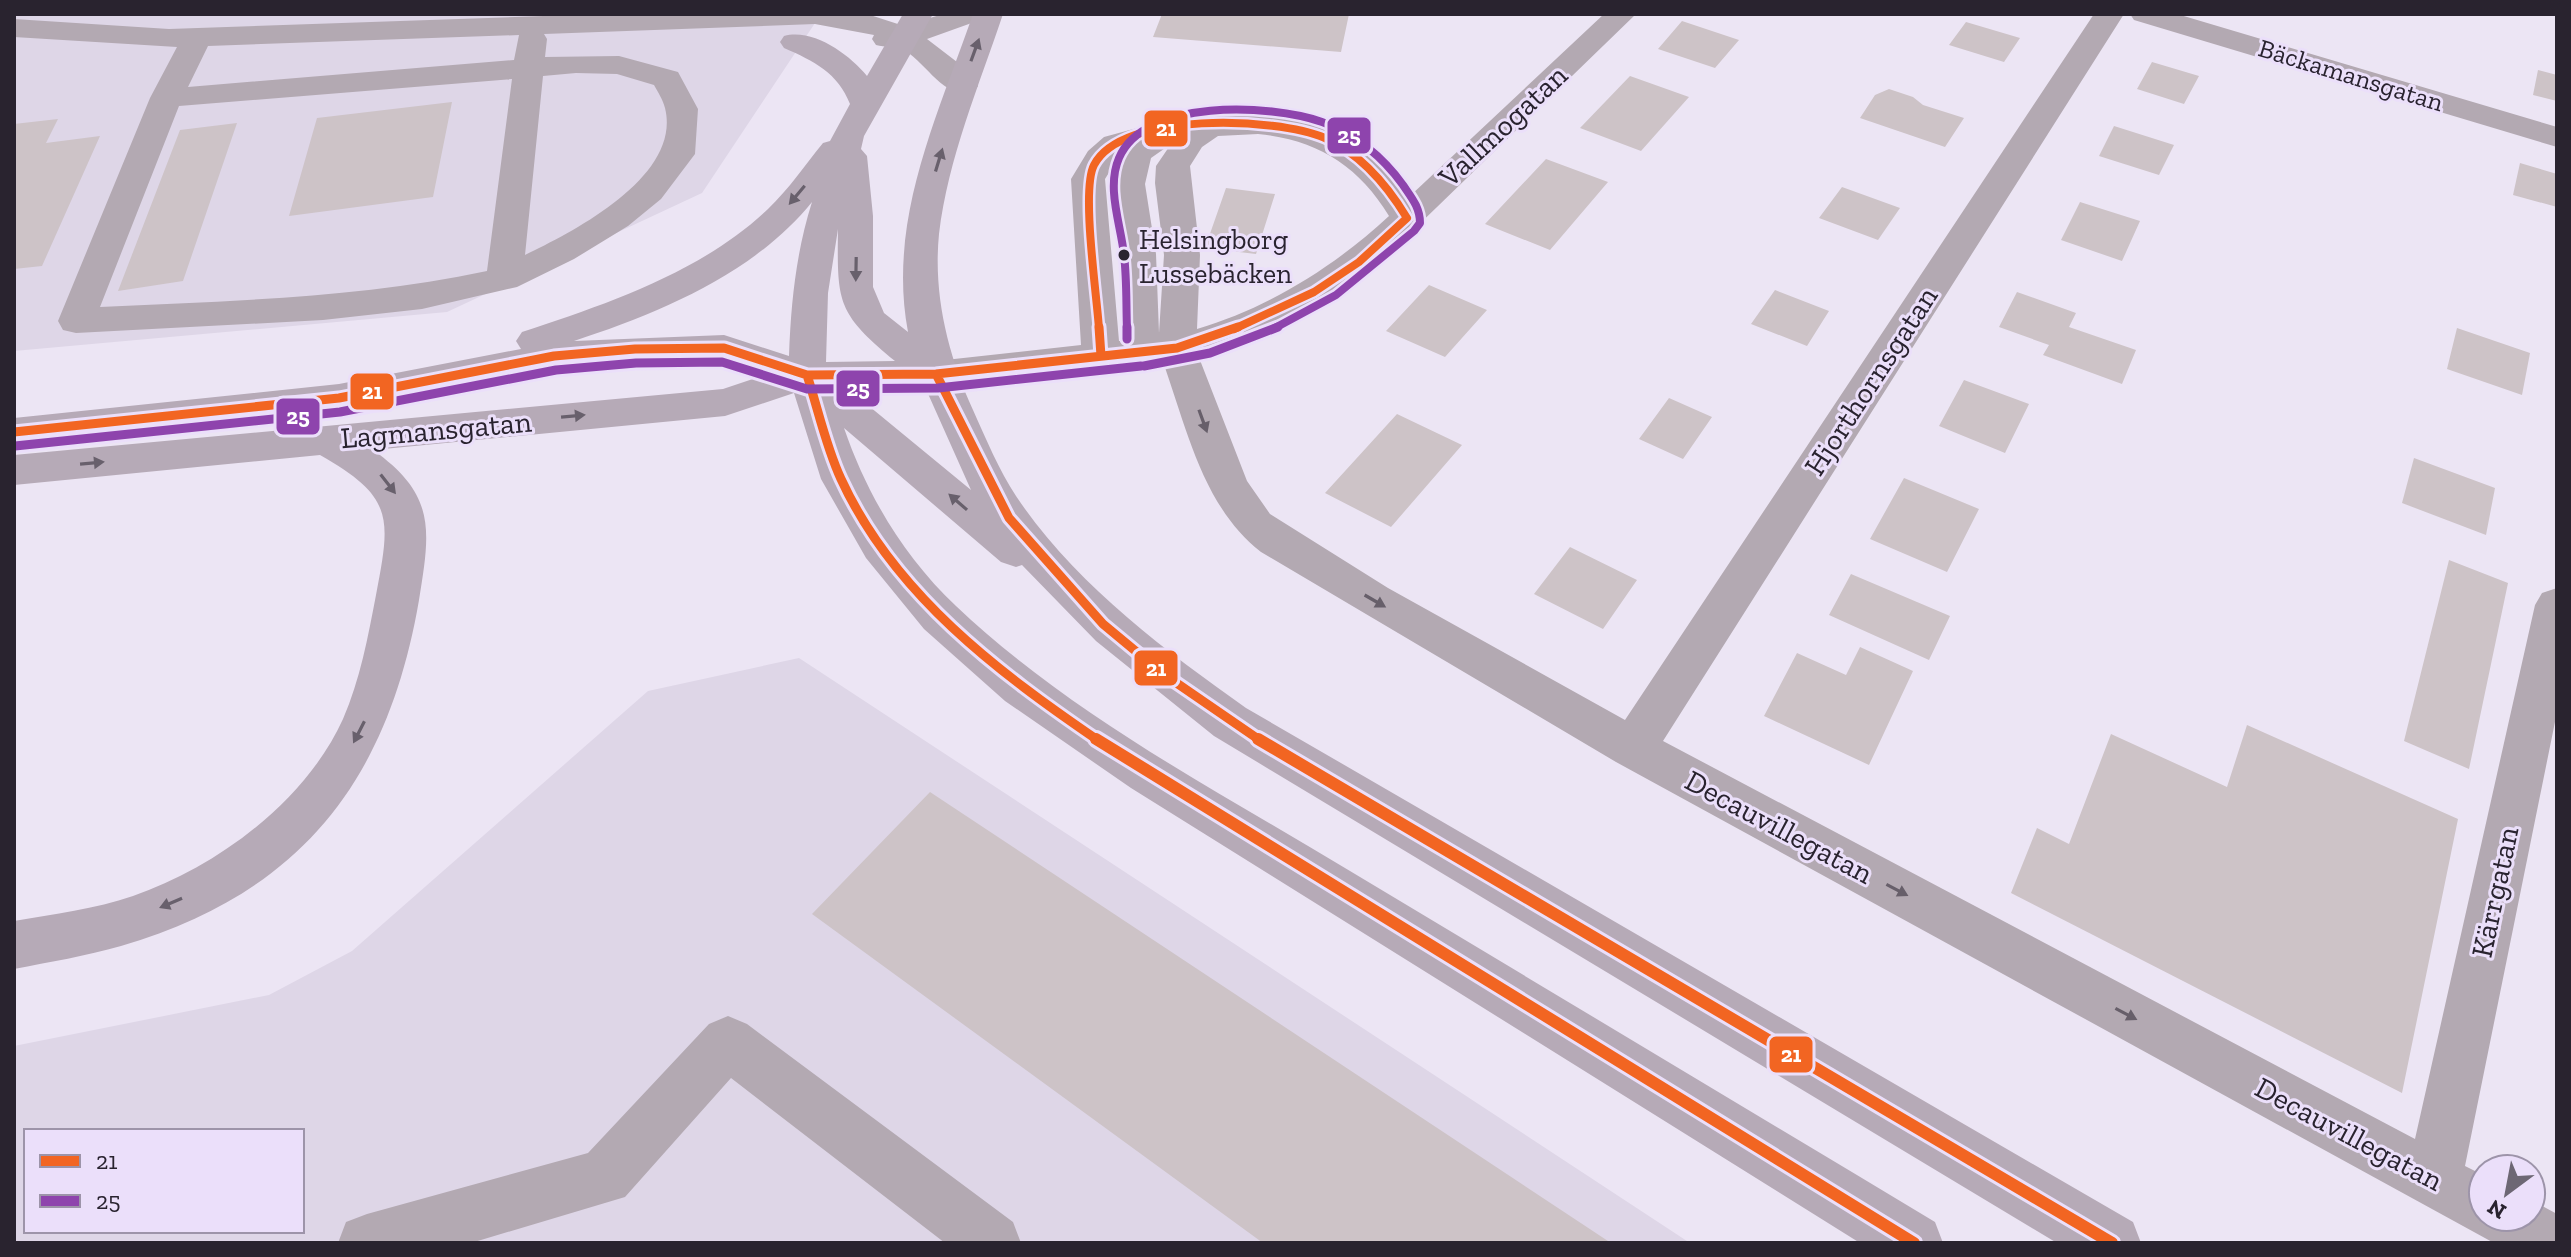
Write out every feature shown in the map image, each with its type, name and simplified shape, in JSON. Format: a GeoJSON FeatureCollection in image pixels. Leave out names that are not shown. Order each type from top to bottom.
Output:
{"type":"FeatureCollection","features":[{"type":"Feature","properties":{"kind":"main road"},"geometry":{"type":"LineString","coordinates":[[988,14],[930,191],[921,234],[919,282],[936,374],[1009,518],[1103,624]]}},
{"type":"Feature","properties":{"kind":"main road"},"geometry":{"type":"LineString","coordinates":[[396,386],[578,327],[703,271],[774,223],[848,136],[912,25]]}},
{"type":"Feature","properties":{"kind":"main road"},"geometry":{"type":"LineString","coordinates":[[795,42],[828,55],[851,73],[861,86],[866,104]]}},
{"type":"Feature","properties":{"kind":"main road"},"geometry":{"type":"LineString","coordinates":[[848,136],[856,216],[855,287],[860,303],[870,321],[936,374]]}},
{"type":"Feature","properties":{"kind":"main road"},"geometry":{"type":"LineString","coordinates":[[848,136],[817,243],[810,293],[807,375],[843,484],[881,547],[939,617],[1021,688],[1148,774],[1914,1243]]}},
{"type":"Feature","properties":{"kind":"main road","name":"Lagmansgatan"},"geometry":{"type":"LineString","coordinates":[[14,432],[243,410],[396,386],[554,356],[635,349],[724,348],[807,375]]}},
{"type":"Feature","properties":{"kind":"main road","name":"Lagmansgatan"},"geometry":{"type":"LineString","coordinates":[[14,470],[725,402],[807,375],[936,374]]}},
{"type":"Feature","properties":{"kind":"main road"},"geometry":{"type":"LineString","coordinates":[[807,375],[1162,673],[1230,722],[2112,1243]]}},
{"type":"Feature","properties":{"kind":"main road"},"geometry":{"type":"LineString","coordinates":[[14,945],[137,918],[184,898],[226,875],[268,844],[306,811],[335,775],[361,730],[375,694],[408,541],[408,522],[399,497],[380,473],[325,440]]}},
{"type":"Feature","properties":{"kind":"street"},"geometry":{"type":"LineString","coordinates":[[691,22],[795,42],[871,42],[912,25],[969,14]]}},
{"type":"Feature","properties":{"kind":"street","name":"Hjorthornsgatan"},"geometry":{"type":"LineString","coordinates":[[1633,748],[2109,14]]}},
{"type":"Feature","properties":{"kind":"street","name":"Bäckamansgatan"},"geometry":{"type":"LineString","coordinates":[[2145,14],[2557,137]]}},
{"type":"Feature","properties":{"kind":"street"},"geometry":{"type":"LineString","coordinates":[[14,28],[198,37],[534,24],[604,18],[691,22],[815,15],[912,25],[962,86]]}},
{"type":"Feature","properties":{"kind":"street","name":"Vallmogatan"},"geometry":{"type":"LineString","coordinates":[[936,374],[1159,350],[1223,334],[1314,292],[1359,262],[1407,218],[1615,16]]}},
{"type":"Feature","properties":{"kind":"street"},"geometry":{"type":"LineString","coordinates":[[504,279],[534,24]]}},
{"type":"Feature","properties":{"kind":"street"},"geometry":{"type":"LineString","coordinates":[[166,98],[528,67],[619,65],[667,79],[682,109],[678,154],[649,192],[616,218],[562,251],[504,279],[422,297],[323,308],[76,321],[166,98],[198,37]]}},
{"type":"Feature","properties":{"kind":"street"},"geometry":{"type":"LineString","coordinates":[[1101,356],[1088,194],[1093,166],[1100,155],[1121,140],[1209,127],[1268,123],[1324,138],[1345,149],[1373,172],[1398,199],[1407,218]]}},
{"type":"Feature","properties":{"kind":"street","name":"Decauvillegatan"},"geometry":{"type":"LineString","coordinates":[[1209,127],[1151,141],[1137,153],[1131,164],[1159,350],[1228,486],[1255,525],[1361,593],[1633,748],[2467,1197]]}},
{"type":"Feature","properties":{"kind":"street","name":"Kärrgatan"},"geometry":{"type":"LineString","coordinates":[[2434,1179],[2557,605]]}},
{"type":"Feature","properties":{"kind":"street"},"geometry":{"type":"LineString","coordinates":[[367,1243],[605,1177],[728,1042],[992,1243]]}},
{"type":"Feature","properties":{"kind":"street"},"geometry":{"type":"LineString","coordinates":[[2534,1233],[2553,1243]]}},
{"type":"Feature","properties":{"kind":"shaded area"},"geometry":{"type":"Polygon","coordinates":[[[14,14],[821,14],[702,193],[447,312],[14,351],[14,14]]]}},
{"type":"Feature","properties":{"kind":"shaded area"},"geometry":{"type":"Polygon","coordinates":[[[799,658],[1690,1243],[14,1243],[14,1046],[269,995],[352,951],[648,691],[799,658]]]}},
{"type":"Feature","properties":{"kind":"building"},"geometry":{"type":"Polygon","coordinates":[[[1162,14],[1349,14],[1341,52],[1153,37],[1162,14]]]}},
{"type":"Feature","properties":{"kind":"building"},"geometry":{"type":"Polygon","coordinates":[[[1682,21],[1739,40],[1715,68],[1658,49],[1682,21]]]}},
{"type":"Feature","properties":{"kind":"building"},"geometry":{"type":"Polygon","coordinates":[[[1966,22],[2020,38],[2004,62],[1949,45],[1966,22]]]}},
{"type":"Feature","properties":{"kind":"building"},"geometry":{"type":"Polygon","coordinates":[[[2152,62],[2199,76],[2184,104],[2137,89],[2152,62]]]}},
{"type":"Feature","properties":{"kind":"building"},"geometry":{"type":"Polygon","coordinates":[[[2538,70],[2557,75],[2557,101],[2533,95],[2538,70]]]}},
{"type":"Feature","properties":{"kind":"building"},"geometry":{"type":"Polygon","coordinates":[[[1630,76],[1689,97],[1641,151],[1580,128],[1630,76]]]}},
{"type":"Feature","properties":{"kind":"building"},"geometry":{"type":"Polygon","coordinates":[[[1889,89],[1913,97],[1923,105],[1964,118],[1945,147],[1860,118],[1875,95],[1889,89]]]}},
{"type":"Feature","properties":{"kind":"building"},"geometry":{"type":"Polygon","coordinates":[[[452,102],[433,197],[289,216],[317,118],[452,102]]]}},
{"type":"Feature","properties":{"kind":"building"},"geometry":{"type":"Polygon","coordinates":[[[58,119],[46,143],[100,136],[42,266],[14,269],[14,124],[58,119]]]}},
{"type":"Feature","properties":{"kind":"building"},"geometry":{"type":"Polygon","coordinates":[[[237,123],[183,281],[118,291],[180,130],[237,123]]]}},
{"type":"Feature","properties":{"kind":"building"},"geometry":{"type":"Polygon","coordinates":[[[2114,126],[2174,145],[2159,175],[2099,156],[2114,126]]]}},
{"type":"Feature","properties":{"kind":"building"},"geometry":{"type":"Polygon","coordinates":[[[1546,159],[1608,182],[1550,250],[1485,224],[1546,159]]]}},
{"type":"Feature","properties":{"kind":"building"},"geometry":{"type":"Polygon","coordinates":[[[2520,163],[2557,174],[2557,207],[2513,195],[2520,163]]]}},
{"type":"Feature","properties":{"kind":"building"},"geometry":{"type":"Polygon","coordinates":[[[1842,187],[1900,208],[1878,240],[1819,218],[1842,187]]]}},
{"type":"Feature","properties":{"kind":"building"},"geometry":{"type":"Polygon","coordinates":[[[1226,188],[1275,194],[1256,254],[1205,248],[1226,188]]]}},
{"type":"Feature","properties":{"kind":"building"},"geometry":{"type":"Polygon","coordinates":[[[2080,202],[2140,221],[2122,261],[2061,240],[2080,202]]]}},
{"type":"Feature","properties":{"kind":"building"},"geometry":{"type":"Polygon","coordinates":[[[1429,285],[1487,310],[1445,357],[1386,331],[1429,285]]]}},
{"type":"Feature","properties":{"kind":"building"},"geometry":{"type":"Polygon","coordinates":[[[1775,290],[1829,311],[1807,346],[1751,324],[1775,290]]]}},
{"type":"Feature","properties":{"kind":"building"},"geometry":{"type":"Polygon","coordinates":[[[2017,292],[2076,313],[2069,327],[2136,350],[2122,384],[2043,355],[2049,345],[1999,327],[2017,292]]]}},
{"type":"Feature","properties":{"kind":"building"},"geometry":{"type":"Polygon","coordinates":[[[2457,328],[2530,353],[2522,395],[2447,369],[2457,328]]]}},
{"type":"Feature","properties":{"kind":"building"},"geometry":{"type":"Polygon","coordinates":[[[1964,380],[2029,404],[2005,453],[1939,426],[1964,380]]]}},
{"type":"Feature","properties":{"kind":"building"},"geometry":{"type":"Polygon","coordinates":[[[1669,398],[1712,417],[1683,459],[1639,439],[1669,398]]]}},
{"type":"Feature","properties":{"kind":"building"},"geometry":{"type":"Polygon","coordinates":[[[1397,414],[1462,445],[1391,527],[1325,493],[1397,414]]]}},
{"type":"Feature","properties":{"kind":"building"},"geometry":{"type":"Polygon","coordinates":[[[2414,458],[2495,488],[2486,535],[2402,503],[2414,458]]]}},
{"type":"Feature","properties":{"kind":"building"},"geometry":{"type":"Polygon","coordinates":[[[1904,478],[1979,509],[1947,572],[1870,539],[1904,478]]]}},
{"type":"Feature","properties":{"kind":"building"},"geometry":{"type":"Polygon","coordinates":[[[1570,547],[1637,580],[1603,629],[1534,594],[1570,547]]]}},
{"type":"Feature","properties":{"kind":"building"},"geometry":{"type":"Polygon","coordinates":[[[2449,560],[2508,583],[2469,769],[2404,741],[2449,560]]]}},
{"type":"Feature","properties":{"kind":"building"},"geometry":{"type":"Polygon","coordinates":[[[1851,574],[1950,616],[1929,660],[1829,615],[1851,574]]]}},
{"type":"Feature","properties":{"kind":"building"},"geometry":{"type":"Polygon","coordinates":[[[1860,647],[1913,671],[1869,765],[1764,716],[1797,653],[1846,675],[1860,647]]]}},
{"type":"Feature","properties":{"kind":"building"},"geometry":{"type":"Polygon","coordinates":[[[2247,725],[2458,819],[2402,1093],[2011,893],[2037,828],[2069,844],[2111,734],[2227,787],[2247,725]]]}},
{"type":"Feature","properties":{"kind":"building"},"geometry":{"type":"Polygon","coordinates":[[[930,792],[1611,1243],[1263,1243],[812,914],[930,792]]]}},
{"type":"Feature","properties":{"kind":"transit line","name":"25"},"geometry":{"type":"LineString","coordinates":[[1127,339],[1125,265],[1114,181],[1119,157],[1132,138],[1154,125],[1181,116],[1243,110],[1300,116],[1322,122],[1370,149],[1390,168],[1414,201],[1420,218],[1417,227],[1336,295],[1243,342],[1210,353],[1144,366]]}},
{"type":"Feature","properties":{"kind":"transit line","name":"21"},"geometry":{"type":"LineString","coordinates":[[1101,356],[1088,179],[1101,155],[1127,138],[1182,126],[1214,124],[1277,126],[1303,131],[1324,138],[1361,162],[1382,182],[1407,218]]}},
{"type":"Feature","properties":{"kind":"transit line","name":"21"},"geometry":{"type":"LineString","coordinates":[[14,432],[339,398],[554,356],[635,349],[724,348],[807,375],[936,374],[1177,348],[1223,334],[1314,292],[1359,262],[1407,218]]}},
{"type":"Feature","properties":{"kind":"transit line","name":"25"},"geometry":{"type":"LineString","coordinates":[[15,446],[340,412],[556,370],[636,363],[722,362],[807,389],[938,388],[1141,366]]}},
{"type":"Feature","properties":{"kind":"transit line","name":"21"},"geometry":{"type":"LineString","coordinates":[[936,374],[1009,518],[1103,624],[1162,673],[1230,722],[1419,836],[2112,1243]]}},
{"type":"Feature","properties":{"kind":"transit line","name":"21"},"geometry":{"type":"LineString","coordinates":[[807,375],[841,479],[881,547],[939,617],[1021,688],[1148,774],[1914,1243]]}},
{"type":"Feature","properties":{"kind":"place","name":"Helsingborg Lussebäcken"},"geometry":{"type":"Point","coordinates":[1124,255]}}]}
